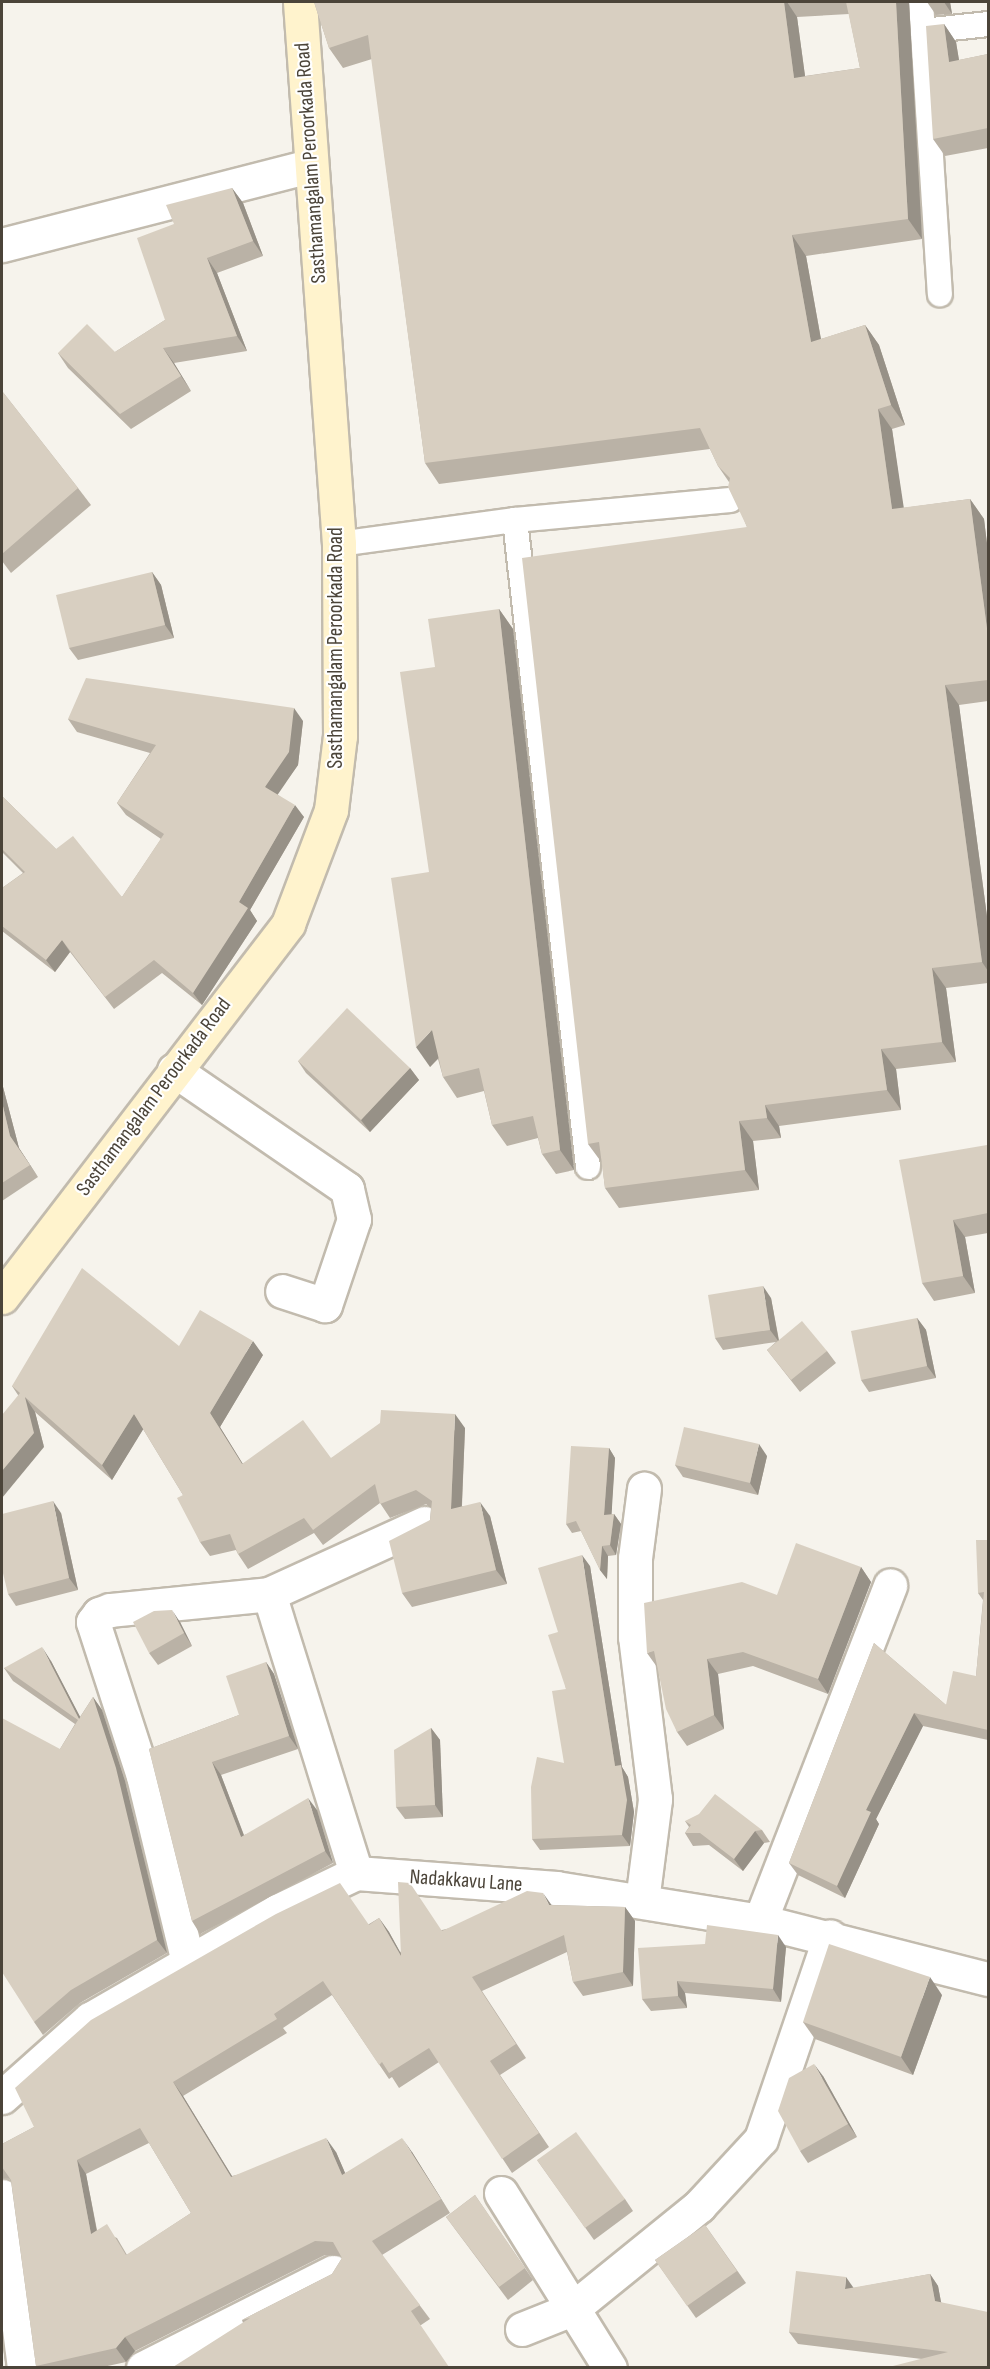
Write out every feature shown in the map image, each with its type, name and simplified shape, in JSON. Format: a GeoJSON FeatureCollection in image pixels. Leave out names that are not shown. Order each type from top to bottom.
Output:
{"type":"FeatureCollection","features":[{"type":"Feature","properties":{"kind":"street","name":"Sasthamangalam Peroorkada Road"},"geometry":{"type":"LineString","coordinates":[[2,1297],[288,924],[331,810],[340,736],[339,544],[300,2]]}},
{"type":"Feature","properties":{"kind":"street"},"geometry":{"type":"LineString","coordinates":[[2,245],[310,166]]}},
{"type":"Feature","properties":{"kind":"street"},"geometry":{"type":"LineString","coordinates":[[174,1070],[347,1189],[354,1218],[325,1305],[282,1291]]}},
{"type":"Feature","properties":{"kind":"street"},"geometry":{"type":"LineString","coordinates":[[642,1901],[654,1799],[635,1637],[635,1558],[644,1489]]}},
{"type":"Feature","properties":{"kind":"street"},"geometry":{"type":"LineString","coordinates":[[188,1962],[143,1776],[93,1622],[99,1614],[110,1610],[269,1594],[424,1523]]}},
{"type":"Feature","properties":{"kind":"street"},"geometry":{"type":"LineString","coordinates":[[760,1921],[890,1585]]}},
{"type":"Feature","properties":{"kind":"street"},"geometry":{"type":"LineString","coordinates":[[269,1594],[356,1873]]}},
{"type":"Feature","properties":{"kind":"street","name":"Nadakkavu Lane"},"geometry":{"type":"LineString","coordinates":[[2,2097],[90,2019],[277,1911],[356,1873],[556,1888],[642,1901],[760,1921],[830,1936],[887,1956],[986,1973]]}},
{"type":"Feature","properties":{"kind":"street"},"geometry":{"type":"LineString","coordinates":[[522,2329],[572,2309],[699,2206],[761,2139],[830,1936]]}},
{"type":"Feature","properties":{"kind":"street"},"geometry":{"type":"LineString","coordinates":[[501,2193],[610,2367]]}},
{"type":"Feature","properties":{"kind":"street"},"geometry":{"type":"LineString","coordinates":[[2,2196],[24,2367]]}},
{"type":"Feature","properties":{"kind":"street"},"geometry":{"type":"LineString","coordinates":[[143,2367],[333,2272]]}},
{"type":"Feature","properties":{"kind":"lane"},"geometry":{"type":"LineString","coordinates":[[921,2],[940,294]]}},
{"type":"Feature","properties":{"kind":"lane"},"geometry":{"type":"LineString","coordinates":[[923,31],[988,24]]}},
{"type":"Feature","properties":{"kind":"lane"},"geometry":{"type":"LineString","coordinates":[[339,544],[515,520],[730,500]]}},
{"type":"Feature","properties":{"kind":"lane"},"geometry":{"type":"LineString","coordinates":[[515,520],[588,1167]]}},
{"type":"Feature","properties":{"kind":"building"},"geometry":{"type":"Polygon","coordinates":[[[314,2],[784,2],[794,78],[860,68],[846,2],[896,2],[908,219],[792,235],[811,342],[865,325],[891,405],[878,409],[892,509],[970,499],[988,636],[988,680],[945,685],[982,962],[932,968],[942,1042],[881,1049],[887,1090],[765,1105],[767,1118],[739,1121],[745,1170],[605,1188],[599,1142],[588,1144],[522,558],[747,527],[728,487],[730,478],[718,466],[700,428],[425,463],[368,35],[329,48],[314,2]]]}},
{"type":"Feature","properties":{"kind":"building"},"geometry":{"type":"Polygon","coordinates":[[[944,24],[949,62],[988,54],[988,128],[933,139],[926,26],[944,24]]]}},
{"type":"Feature","properties":{"kind":"building"},"geometry":{"type":"Polygon","coordinates":[[[232,188],[253,241],[207,258],[237,336],[163,348],[181,376],[120,414],[58,353],[87,324],[115,352],[165,320],[137,238],[174,224],[166,205],[232,188]]]}},
{"type":"Feature","properties":{"kind":"building"},"geometry":{"type":"Polygon","coordinates":[[[2,391],[78,488],[2,554],[2,391]]]}},
{"type":"Feature","properties":{"kind":"building"},"geometry":{"type":"Polygon","coordinates":[[[152,572],[165,625],[69,648],[56,595],[152,572]]]}},
{"type":"Feature","properties":{"kind":"building"},"geometry":{"type":"Polygon","coordinates":[[[499,609],[560,1150],[542,1154],[533,1116],[492,1125],[479,1068],[443,1077],[432,1030],[416,1047],[391,878],[429,872],[400,672],[435,667],[428,619],[499,609]]]}},
{"type":"Feature","properties":{"kind":"building"},"geometry":{"type":"Polygon","coordinates":[[[86,678],[294,708],[289,752],[265,787],[295,805],[239,902],[248,908],[193,993],[154,960],[105,997],[62,940],[46,960],[2,926],[2,888],[25,872],[2,849],[2,796],[56,849],[73,836],[122,897],[164,834],[117,803],[156,745],[68,719],[86,678]]]}},
{"type":"Feature","properties":{"kind":"building"},"geometry":{"type":"Polygon","coordinates":[[[347,1008],[410,1068],[361,1120],[298,1061],[347,1008]]]}},
{"type":"Feature","properties":{"kind":"building"},"geometry":{"type":"Polygon","coordinates":[[[2,1102],[10,1136],[30,1165],[2,1183],[2,1102]]]}},
{"type":"Feature","properties":{"kind":"building"},"geometry":{"type":"Polygon","coordinates":[[[987,1145],[988,1213],[953,1220],[963,1276],[922,1283],[899,1160],[987,1145]]]}},
{"type":"Feature","properties":{"kind":"building"},"geometry":{"type":"Polygon","coordinates":[[[82,1268],[179,1346],[200,1310],[253,1341],[210,1413],[242,1464],[303,1420],[331,1458],[380,1423],[381,1410],[455,1414],[451,1509],[480,1502],[496,1570],[402,1593],[389,1541],[430,1520],[432,1501],[416,1490],[380,1504],[375,1484],[313,1530],[304,1518],[238,1554],[230,1534],[200,1542],[177,1498],[183,1495],[134,1414],[102,1465],[25,1397],[34,1433],[2,1471],[2,1415],[20,1393],[12,1386],[82,1268]]]}},
{"type":"Feature","properties":{"kind":"building"},"geometry":{"type":"Polygon","coordinates":[[[763,1286],[770,1330],[715,1338],[708,1295],[763,1286]]]}},
{"type":"Feature","properties":{"kind":"building"},"geometry":{"type":"Polygon","coordinates":[[[917,1318],[927,1366],[861,1380],[851,1331],[917,1318]]]}},
{"type":"Feature","properties":{"kind":"building"},"geometry":{"type":"Polygon","coordinates":[[[802,1321],[827,1351],[791,1380],[767,1350],[802,1321]]]}},
{"type":"Feature","properties":{"kind":"building"},"geometry":{"type":"Polygon","coordinates":[[[684,1427],[759,1444],[750,1483],[675,1465],[684,1427]]]}},
{"type":"Feature","properties":{"kind":"building"},"geometry":{"type":"Polygon","coordinates":[[[571,1446],[609,1448],[604,1515],[614,1514],[610,1545],[602,1546],[600,1570],[576,1521],[566,1524],[571,1446]]]}},
{"type":"Feature","properties":{"kind":"building"},"geometry":{"type":"Polygon","coordinates":[[[53,1501],[69,1578],[8,1594],[2,1569],[2,1514],[53,1501]]]}},
{"type":"Feature","properties":{"kind":"building"},"geometry":{"type":"Polygon","coordinates":[[[976,1540],[988,1540],[988,1730],[914,1713],[866,1810],[871,1812],[837,1886],[789,1863],[874,1643],[946,1705],[953,1671],[976,1676],[984,1592],[978,1593],[976,1540]]]}},
{"type":"Feature","properties":{"kind":"building"},"geometry":{"type":"Polygon","coordinates":[[[796,1543],[861,1567],[818,1679],[743,1652],[707,1659],[714,1715],[677,1732],[666,1709],[654,1651],[647,1653],[644,1603],[742,1582],[777,1595],[796,1543]]]}},
{"type":"Feature","properties":{"kind":"building"},"geometry":{"type":"Polygon","coordinates":[[[582,1555],[615,1766],[621,1765],[627,1800],[622,1835],[532,1839],[531,1787],[537,1757],[564,1763],[552,1691],[566,1689],[548,1635],[558,1632],[538,1568],[582,1555]]]}},
{"type":"Feature","properties":{"kind":"building"},"geometry":{"type":"Polygon","coordinates":[[[172,1610],[184,1633],[149,1653],[133,1622],[154,1611],[172,1610]]]}},
{"type":"Feature","properties":{"kind":"building"},"geometry":{"type":"Polygon","coordinates":[[[42,1647],[79,1719],[93,1697],[116,1768],[157,1940],[71,1990],[34,2022],[2,1972],[2,1718],[60,1749],[78,1720],[4,1668],[42,1647]]]}},
{"type":"Feature","properties":{"kind":"building"},"geometry":{"type":"Polygon","coordinates":[[[266,1662],[289,1736],[212,1762],[241,1837],[308,1798],[325,1851],[192,1921],[149,1749],[239,1715],[226,1676],[266,1662]]]}},
{"type":"Feature","properties":{"kind":"building"},"geometry":{"type":"Polygon","coordinates":[[[431,1728],[435,1805],[396,1807],[394,1750],[431,1728]]]}},
{"type":"Feature","properties":{"kind":"building"},"geometry":{"type":"Polygon","coordinates":[[[715,1794],[762,1830],[755,1831],[734,1859],[700,1833],[685,1833],[691,1825],[685,1821],[699,1814],[715,1794]]]}},
{"type":"Feature","properties":{"kind":"building"},"geometry":{"type":"Polygon","coordinates":[[[398,1882],[410,1883],[442,1931],[527,1891],[543,1893],[549,1905],[625,1907],[623,1972],[573,1982],[564,1935],[472,1977],[516,2044],[490,2061],[539,2133],[502,2159],[429,2048],[389,2073],[382,2062],[379,2065],[323,1981],[274,2014],[277,2019],[173,2082],[231,2177],[326,2138],[342,2175],[402,2138],[441,2199],[372,2241],[420,2305],[411,2311],[449,2367],[173,2367],[250,2318],[242,2320],[332,2274],[342,2258],[333,2242],[315,2241],[125,2337],[116,2348],[36,2366],[11,2180],[2,2167],[2,2144],[34,2127],[15,2088],[91,2020],[276,1914],[340,1883],[369,1925],[379,1918],[401,1956],[398,1882]],[[140,2128],[77,2160],[91,2234],[107,2224],[126,2255],[191,2213],[140,2128]]]}},
{"type":"Feature","properties":{"kind":"building"},"geometry":{"type":"Polygon","coordinates":[[[707,1925],[778,1935],[773,1989],[677,1981],[678,1996],[642,1999],[638,1948],[705,1944],[707,1925]]]}},
{"type":"Feature","properties":{"kind":"building"},"geometry":{"type":"Polygon","coordinates":[[[829,1944],[930,1977],[901,2057],[803,2022],[829,1944]]]}},
{"type":"Feature","properties":{"kind":"building"},"geometry":{"type":"Polygon","coordinates":[[[814,2064],[848,2124],[800,2151],[778,2111],[789,2078],[814,2064]]]}},
{"type":"Feature","properties":{"kind":"building"},"geometry":{"type":"Polygon","coordinates":[[[576,2132],[625,2199],[585,2228],[537,2160],[576,2132]]]}},
{"type":"Feature","properties":{"kind":"building"},"geometry":{"type":"Polygon","coordinates":[[[475,2195],[525,2268],[499,2287],[446,2217],[475,2195]]]}},
{"type":"Feature","properties":{"kind":"building"},"geometry":{"type":"Polygon","coordinates":[[[705,2225],[737,2271],[687,2306],[655,2260],[705,2225]]]}},
{"type":"Feature","properties":{"kind":"building"},"geometry":{"type":"Polygon","coordinates":[[[796,2271],[846,2277],[845,2289],[930,2274],[935,2301],[988,2312],[988,2367],[889,2367],[948,2352],[789,2332],[796,2271]]]}}]}
